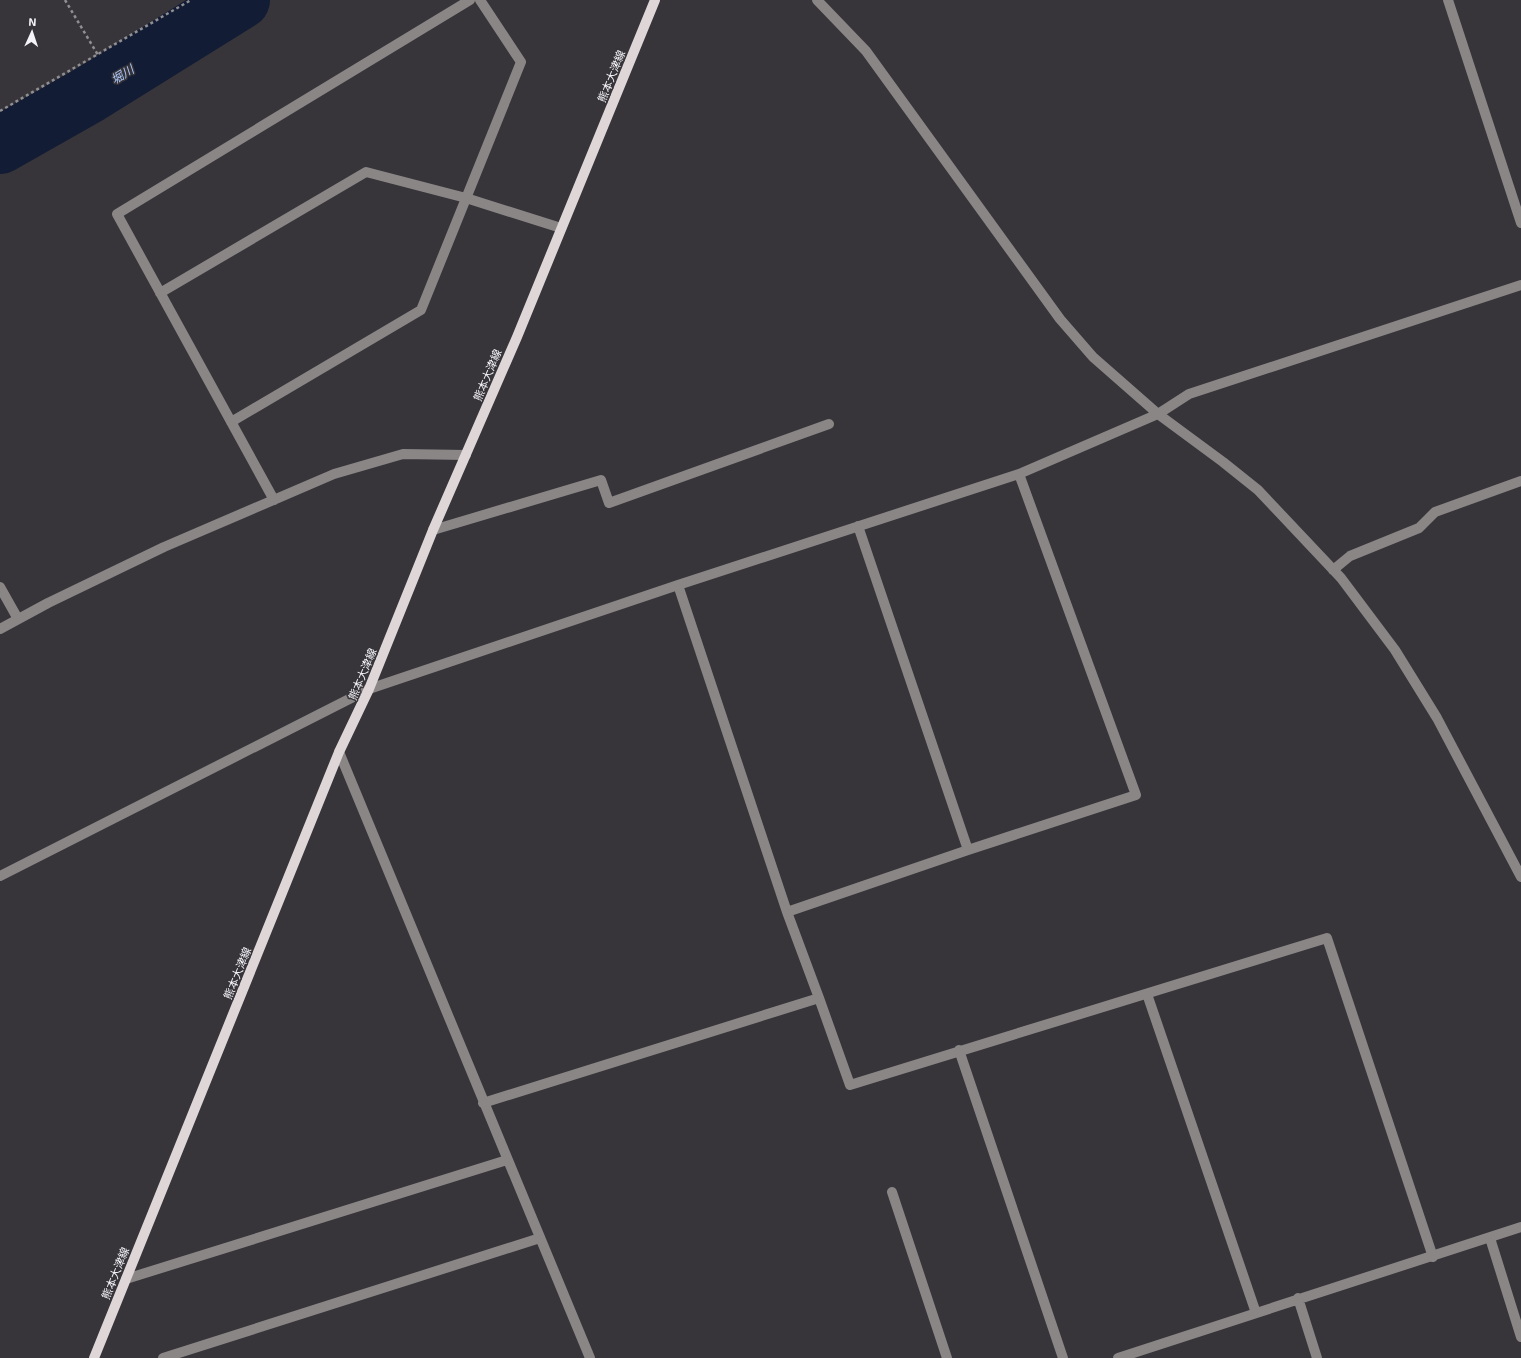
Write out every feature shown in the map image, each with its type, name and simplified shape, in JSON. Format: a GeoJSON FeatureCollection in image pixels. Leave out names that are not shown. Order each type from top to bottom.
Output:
{"type":"FeatureCollection","features":[{"type":"Feature","properties":{"kind":"main road","name":"熊本大津線"},"geometry":{"type":"LineString","coordinates":[[94,1358],[339,752],[369,689],[433,530],[562,228],[655,0]]}},
{"type":"Feature","properties":{"kind":"street"},"geometry":{"type":"LineString","coordinates":[[274,500],[117,214],[470,0]]}},
{"type":"Feature","properties":{"kind":"street"},"geometry":{"type":"LineString","coordinates":[[231,422],[421,310],[521,62],[480,0]]}},
{"type":"Feature","properties":{"kind":"street"},"geometry":{"type":"LineString","coordinates":[[817,0],[866,51],[1060,319],[1093,357],[1158,414],[1258,490],[1341,578],[1395,650],[1437,718],[1521,877]]}},
{"type":"Feature","properties":{"kind":"street"},"geometry":{"type":"LineString","coordinates":[[1448,0],[1521,223]]}},
{"type":"Feature","properties":{"kind":"street"},"geometry":{"type":"LineString","coordinates":[[160,293],[366,172],[466,198],[562,228]]}},
{"type":"Feature","properties":{"kind":"street"},"geometry":{"type":"LineString","coordinates":[[0,876],[369,689],[678,585],[1019,474],[1158,414],[1189,394],[1521,284]]}},
{"type":"Feature","properties":{"kind":"street"},"geometry":{"type":"LineString","coordinates":[[433,530],[601,480],[609,503],[829,424]]}},
{"type":"Feature","properties":{"kind":"street"},"geometry":{"type":"LineString","coordinates":[[0,629],[48,603],[164,547],[334,474],[403,454],[466,455]]}},
{"type":"Feature","properties":{"kind":"street"},"geometry":{"type":"LineString","coordinates":[[787,912],[968,850],[1136,795],[1019,474]]}},
{"type":"Feature","properties":{"kind":"street"},"geometry":{"type":"LineString","coordinates":[[1333,570],[1350,556],[1419,528],[1435,512],[1521,481]]}},
{"type":"Feature","properties":{"kind":"street"},"geometry":{"type":"LineString","coordinates":[[858,526],[968,850]]}},
{"type":"Feature","properties":{"kind":"street"},"geometry":{"type":"LineString","coordinates":[[678,585],[787,912],[850,1085],[1327,938],[1433,1257]]}},
{"type":"Feature","properties":{"kind":"street"},"geometry":{"type":"LineString","coordinates":[[0,587],[18,619]]}},
{"type":"Feature","properties":{"kind":"street"},"geometry":{"type":"LineString","coordinates":[[339,752],[483,1103],[590,1358]]}},
{"type":"Feature","properties":{"kind":"street"},"geometry":{"type":"LineString","coordinates":[[1147,994],[1256,1313]]}},
{"type":"Feature","properties":{"kind":"street"},"geometry":{"type":"LineString","coordinates":[[483,1103],[819,998]]}},
{"type":"Feature","properties":{"kind":"street"},"geometry":{"type":"LineString","coordinates":[[960,1050],[1063,1358]]}},
{"type":"Feature","properties":{"kind":"street"},"geometry":{"type":"LineString","coordinates":[[126,1279],[507,1160]]}},
{"type":"Feature","properties":{"kind":"street"},"geometry":{"type":"LineString","coordinates":[[892,1192],[947,1358]]}},
{"type":"Feature","properties":{"kind":"street"},"geometry":{"type":"LineString","coordinates":[[1118,1358],[1298,1298],[1433,1257],[1521,1227]]}},
{"type":"Feature","properties":{"kind":"street"},"geometry":{"type":"LineString","coordinates":[[163,1358],[540,1238]]}},
{"type":"Feature","properties":{"kind":"street"},"geometry":{"type":"LineString","coordinates":[[1490,1238],[1521,1337]]}},
{"type":"Feature","properties":{"kind":"street"},"geometry":{"type":"LineString","coordinates":[[1298,1298],[1317,1358]]}},
{"type":"Feature","properties":{"kind":"path"},"geometry":{"type":"LineString","coordinates":[[65,0],[98,55]]}},
{"type":"Feature","properties":{"kind":"path"},"geometry":{"type":"LineString","coordinates":[[0,111],[191,0]]}},
{"type":"Feature","properties":{"kind":"waterway","name":"堀川"},"geometry":{"type":"LineString","coordinates":[[0,145],[90,94],[241,0]]}}]}
